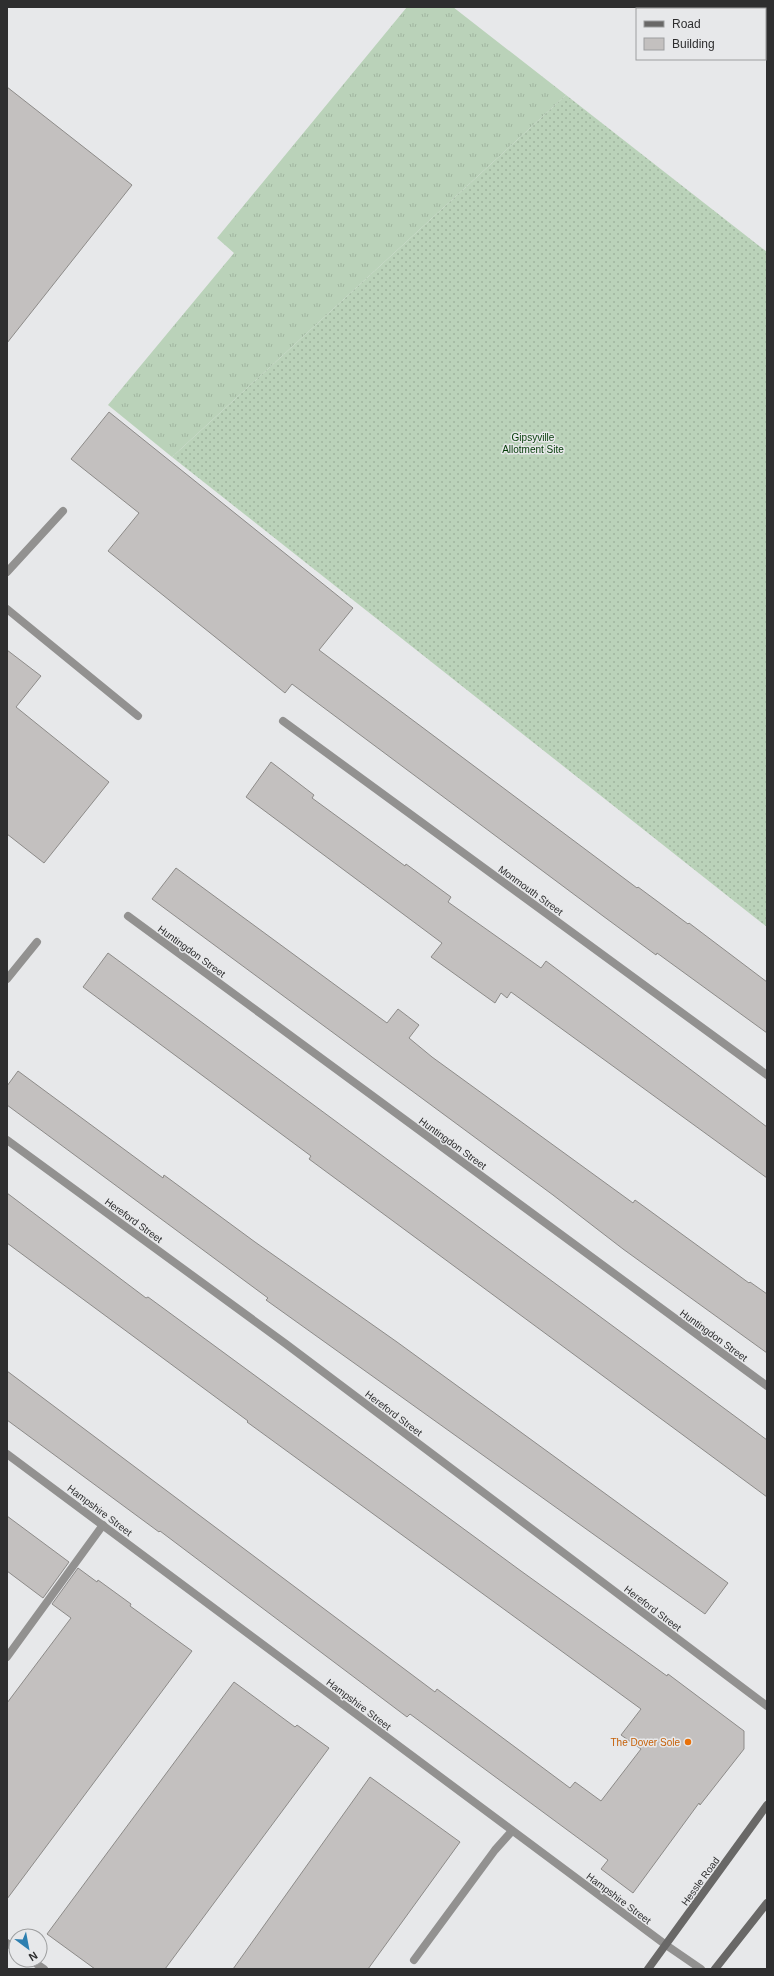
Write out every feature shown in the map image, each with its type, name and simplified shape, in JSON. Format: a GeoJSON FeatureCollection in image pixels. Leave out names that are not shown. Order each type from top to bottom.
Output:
{"type":"FeatureCollection","features":[{"type":"Feature","properties":{"kind":"street"},"geometry":{"type":"LineString","coordinates":[[7,572],[63,511]]}},
{"type":"Feature","properties":{"kind":"street"},"geometry":{"type":"LineString","coordinates":[[7,608],[138,716]]}},
{"type":"Feature","properties":{"kind":"street","name":"Monmouth Street"},"geometry":{"type":"LineString","coordinates":[[283,721],[767,1075]]}},
{"type":"Feature","properties":{"kind":"street","name":"Huntingdon Street"},"geometry":{"type":"LineString","coordinates":[[128,916],[767,1386]]}},
{"type":"Feature","properties":{"kind":"street"},"geometry":{"type":"LineString","coordinates":[[7,979],[37,942]]}},
{"type":"Feature","properties":{"kind":"street","name":"Hereford Street"},"geometry":{"type":"LineString","coordinates":[[7,1140],[292,1349],[767,1706]]}},
{"type":"Feature","properties":{"kind":"street","name":"Hampshire Street"},"geometry":{"type":"LineString","coordinates":[[7,1454],[666,1945],[701,1969]]}},
{"type":"Feature","properties":{"kind":"street"},"geometry":{"type":"LineString","coordinates":[[7,1657],[103,1526]]}},
{"type":"Feature","properties":{"kind":"street","name":"Hessle Road"},"geometry":{"type":"LineString","coordinates":[[648,1969],[767,1805]]}},
{"type":"Feature","properties":{"kind":"street"},"geometry":{"type":"LineString","coordinates":[[414,1960],[495,1850],[512,1830]]}},
{"type":"Feature","properties":{"kind":"street"},"geometry":{"type":"LineString","coordinates":[[716,1969],[767,1902]]}},
{"type":"Feature","properties":{"kind":"green space"},"geometry":{"type":"Polygon","coordinates":[[[407,7],[453,7],[566,95],[172,457],[108,405],[234,253],[217,238],[407,7]]]}},
{"type":"Feature","properties":{"kind":"green space","name":"Gipsyville Allotment Site"},"geometry":{"type":"Polygon","coordinates":[[[566,95],[767,252],[767,927],[172,457],[566,95]]]}},
{"type":"Feature","properties":{"kind":"building"},"geometry":{"type":"Polygon","coordinates":[[[7,87],[132,185],[7,343],[7,87]]]}},
{"type":"Feature","properties":{"kind":"building"},"geometry":{"type":"Polygon","coordinates":[[[109,412],[353,608],[319,650],[637,888],[638,887],[688,924],[689,923],[767,982],[767,1033],[657,953],[656,955],[292,684],[285,693],[108,551],[139,513],[71,459],[109,412]]]}},
{"type":"Feature","properties":{"kind":"building"},"geometry":{"type":"Polygon","coordinates":[[[7,650],[41,676],[16,707],[109,782],[44,863],[7,834],[7,650]]]}},
{"type":"Feature","properties":{"kind":"building"},"geometry":{"type":"Polygon","coordinates":[[[271,762],[314,795],[312,798],[405,866],[406,864],[451,897],[448,902],[541,968],[546,961],[767,1127],[767,1178],[511,992],[507,998],[501,993],[495,1003],[431,957],[442,943],[246,797],[271,762]]]}},
{"type":"Feature","properties":{"kind":"building"},"geometry":{"type":"Polygon","coordinates":[[[176,868],[387,1023],[398,1009],[419,1025],[409,1038],[432,1057],[633,1203],[635,1200],[749,1283],[750,1282],[767,1294],[767,1353],[623,1249],[553,1195],[152,899],[176,868]]]}},
{"type":"Feature","properties":{"kind":"building"},"geometry":{"type":"Polygon","coordinates":[[[108,953],[767,1440],[767,1497],[309,1159],[311,1156],[83,987],[108,953]]]}},
{"type":"Feature","properties":{"kind":"building"},"geometry":{"type":"Polygon","coordinates":[[[18,1071],[163,1178],[164,1175],[255,1242],[397,1342],[728,1583],[705,1614],[266,1300],[268,1298],[7,1105],[7,1086],[18,1071]]]}},
{"type":"Feature","properties":{"kind":"building"},"geometry":{"type":"Polygon","coordinates":[[[7,1193],[146,1298],[148,1297],[521,1571],[667,1676],[668,1674],[744,1731],[744,1749],[700,1805],[699,1803],[633,1893],[601,1869],[608,1860],[410,1714],[407,1717],[160,1531],[159,1532],[7,1420],[7,1371],[435,1692],[437,1689],[570,1788],[575,1782],[601,1801],[641,1749],[621,1735],[641,1709],[247,1422],[248,1421],[7,1243],[7,1193]]]}},
{"type":"Feature","properties":{"kind":"building"},"geometry":{"type":"Polygon","coordinates":[[[7,1516],[69,1562],[43,1598],[7,1571],[7,1516]]]}},
{"type":"Feature","properties":{"kind":"building"},"geometry":{"type":"Polygon","coordinates":[[[78,1568],[97,1582],[98,1580],[131,1604],[130,1606],[192,1651],[7,1899],[7,1703],[71,1618],[52,1604],[78,1568]]]}},
{"type":"Feature","properties":{"kind":"building"},"geometry":{"type":"Polygon","coordinates":[[[234,1682],[295,1727],[297,1725],[329,1748],[165,1969],[95,1969],[48,1935],[48,1933],[234,1682]]]}},
{"type":"Feature","properties":{"kind":"building"},"geometry":{"type":"Polygon","coordinates":[[[370,1777],[460,1842],[368,1969],[233,1969],[370,1777]]]}},
{"type":"Feature","properties":{"kind":"place","name":"The Dover Sole"},"geometry":{"type":"Point","coordinates":[688,1742]}}]}
